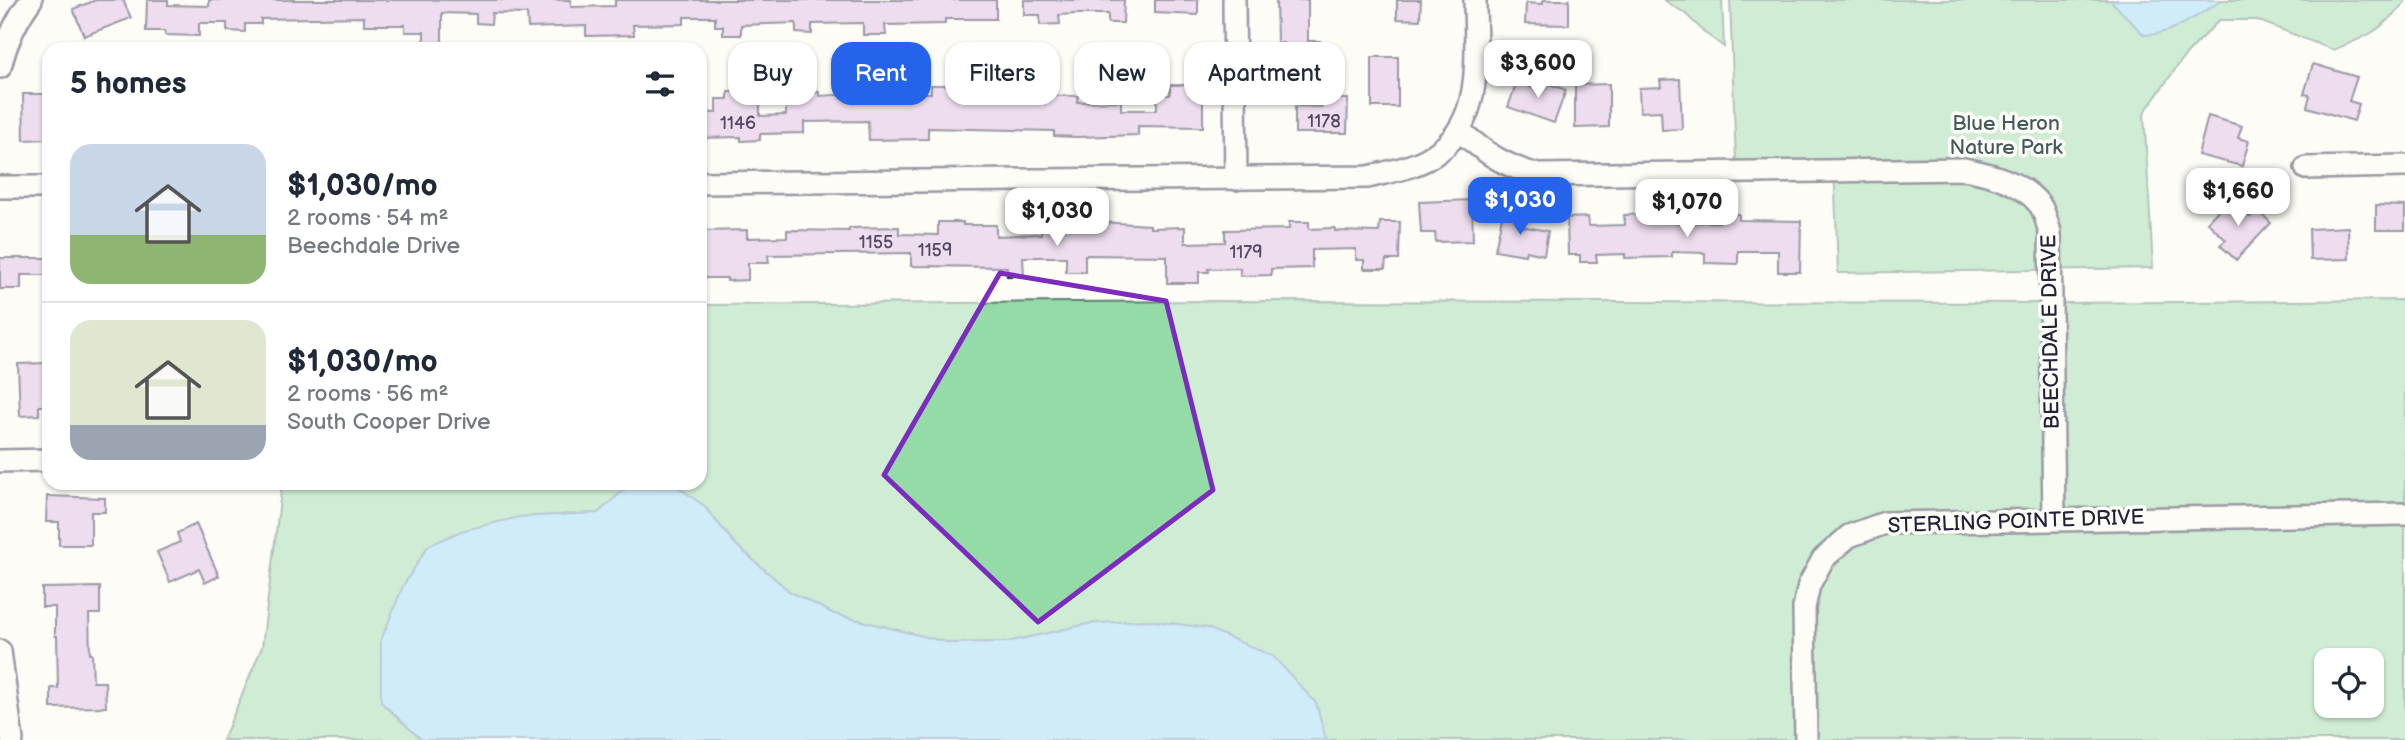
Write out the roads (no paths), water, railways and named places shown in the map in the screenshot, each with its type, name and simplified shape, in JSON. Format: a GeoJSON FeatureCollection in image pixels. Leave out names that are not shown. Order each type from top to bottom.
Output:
{"type":"FeatureCollection","features":[{"type":"Feature","properties":{"kind":"street"},"geometry":{"type":"LineString","coordinates":[[0,67],[5,47],[31,0]]}},
{"type":"Feature","properties":{"kind":"street"},"geometry":{"type":"LineString","coordinates":[[1234,0],[1236,179]]}},
{"type":"Feature","properties":{"kind":"street"},"geometry":{"type":"LineString","coordinates":[[707,183],[1368,177],[1409,167],[1439,152],[1459,130],[1472,99],[1475,76],[1475,0]]}},
{"type":"Feature","properties":{"kind":"street","name":"BEECHDALE DRIVE"},"geometry":{"type":"LineString","coordinates":[[1459,130],[1487,155],[1538,175],[1964,169],[1985,173],[2019,186],[2041,206],[2050,232],[2054,519]]}},
{"type":"Feature","properties":{"kind":"street"},"geometry":{"type":"LineString","coordinates":[[2306,168],[2405,166]]}},
{"type":"Feature","properties":{"kind":"street"},"geometry":{"type":"LineString","coordinates":[[0,187],[42,187]]}},
{"type":"Feature","properties":{"kind":"street"},"geometry":{"type":"LineString","coordinates":[[0,461],[42,460]]}},
{"type":"Feature","properties":{"kind":"street","name":"STERLING POINTE DRIVE"},"geometry":{"type":"LineString","coordinates":[[1805,740],[1804,608],[1809,585],[1823,559],[1849,536],[1885,523],[2405,514]]}},
{"type":"Feature","properties":{"kind":"street"},"geometry":{"type":"LineString","coordinates":[[0,651],[12,740]]}},
{"type":"Feature","properties":{"kind":"water"},"geometry":{"type":"Polygon","coordinates":[[[2110,0],[2222,0],[2174,28],[2144,35],[2110,0]]]}},
{"type":"Feature","properties":{"kind":"water"},"geometry":{"type":"Polygon","coordinates":[[[624,490],[682,490],[703,505],[736,545],[790,592],[834,614],[950,643],[1008,642],[1088,624],[1146,620],[1207,628],[1273,656],[1316,703],[1326,740],[422,740],[381,702],[381,640],[403,586],[428,546],[461,531],[519,517],[598,513],[624,490]]]}},
{"type":"Feature","properties":{"kind":"park label","name":"Blue Heron Nature Park"},"geometry":{"type":"Point","coordinates":[2006,135]}}]}
